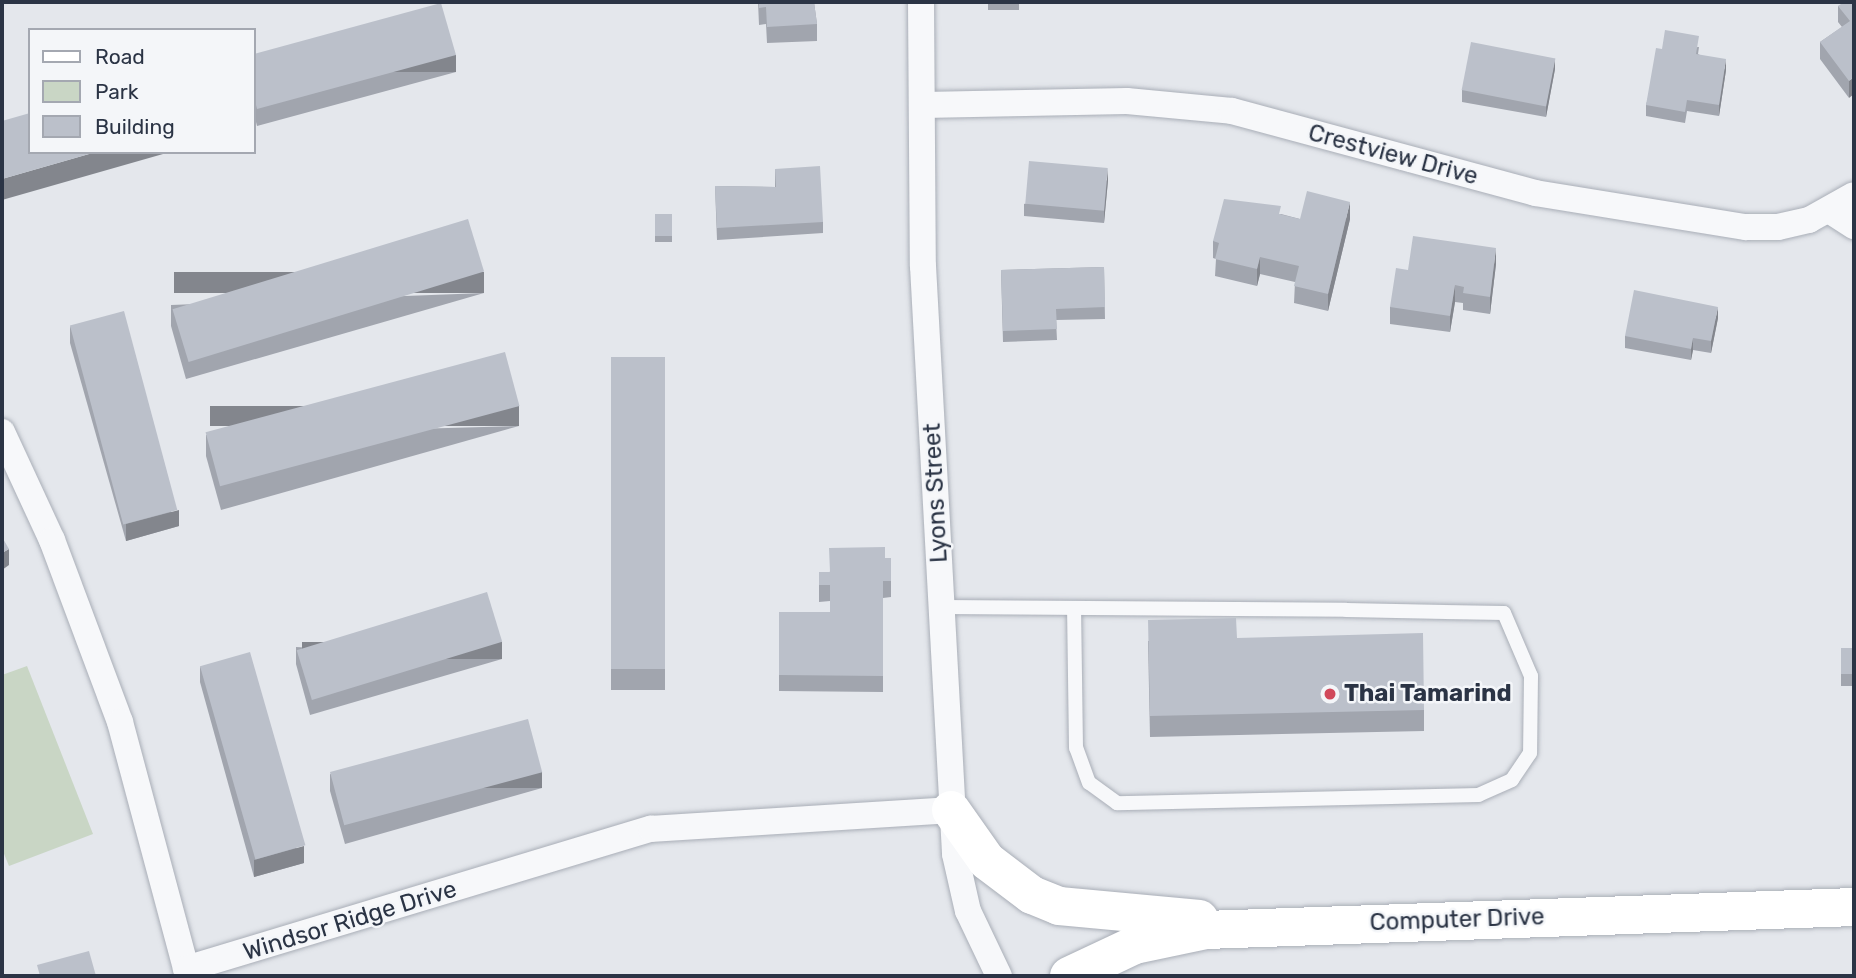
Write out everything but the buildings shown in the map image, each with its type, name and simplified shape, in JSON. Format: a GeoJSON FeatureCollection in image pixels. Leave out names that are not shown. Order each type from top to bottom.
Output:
{"type":"FeatureCollection","features":[{"type":"Feature","properties":{"kind":"street","name":"Lyons Street"},"geometry":{"type":"LineString","coordinates":[[921,2],[923,266],[951,810],[955,854],[968,911],[999,976]]}},
{"type":"Feature","properties":{"kind":"street","name":"Crestview Drive"},"geometry":{"type":"LineString","coordinates":[[923,105],[1127,101],[1201,107],[1265,119],[1535,192],[1688,221],[1778,227],[1829,210],[1854,195]]}},
{"type":"Feature","properties":{"kind":"street"},"geometry":{"type":"LineString","coordinates":[[1829,210],[1854,226]]}},
{"type":"Feature","properties":{"kind":"street","name":"Windsor Ridge Drive"},"geometry":{"type":"LineString","coordinates":[[2,432],[52,540],[120,722],[186,969],[651,829],[951,810]]}},
{"type":"Feature","properties":{"kind":"street"},"geometry":{"type":"LineString","coordinates":[[951,810],[987,861],[1009,881],[1059,906],[1289,925]]}},
{"type":"Feature","properties":{"kind":"street","name":"Computer Drive"},"geometry":{"type":"LineString","coordinates":[[1069,976],[1103,957],[1172,936],[1289,925],[1854,907]]}},
{"type":"Feature","properties":{"kind":"lane"},"geometry":{"type":"LineString","coordinates":[[942,607],[1074,608],[1504,613],[1531,676],[1530,753],[1512,780],[1479,794],[1117,803],[1088,783],[1076,748],[1074,608]]}},
{"type":"Feature","properties":{"kind":"green space"},"geometry":{"type":"Polygon","coordinates":[[[27,666],[93,834],[9,866],[2,849],[2,675],[27,666]]]}},
{"type":"Feature","properties":{"kind":"place","name":"Thai Tamarind"},"geometry":{"type":"Point","coordinates":[1330,694]}}]}
